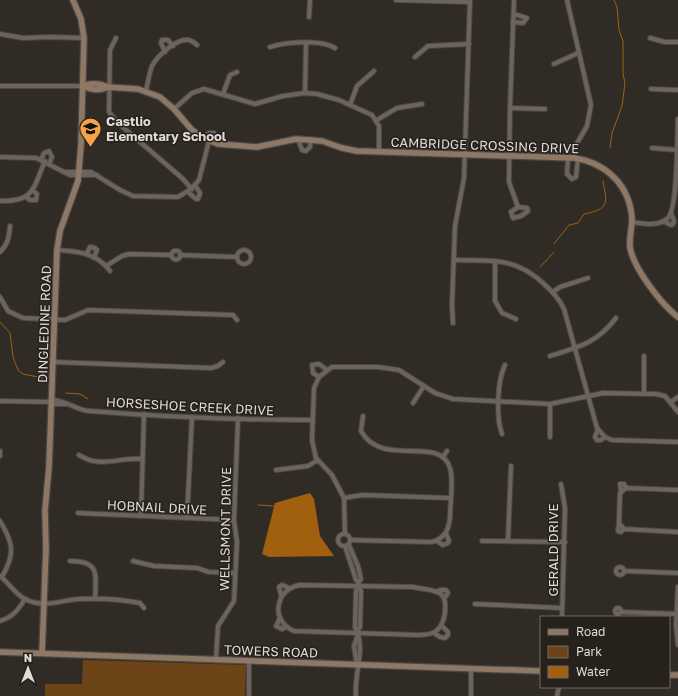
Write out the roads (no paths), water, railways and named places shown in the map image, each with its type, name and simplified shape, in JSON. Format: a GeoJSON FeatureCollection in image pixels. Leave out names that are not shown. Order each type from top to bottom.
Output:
{"type":"FeatureCollection","features":[{"type":"Feature","properties":{"kind":"street","name":"DINGLEDINE ROAD"},"geometry":{"type":"LineString","coordinates":[[42,653],[46,549],[45,510],[49,466],[54,362],[57,250],[60,231],[75,191],[79,173],[84,86],[84,38],[80,15],[73,0]]}},
{"type":"Feature","properties":{"kind":"street"},"geometry":{"type":"LineString","coordinates":[[309,17],[310,0]]}},
{"type":"Feature","properties":{"kind":"street"},"geometry":{"type":"LineString","coordinates":[[396,0],[470,1],[462,192],[455,226],[453,323]]}},
{"type":"Feature","properties":{"kind":"street"},"geometry":{"type":"LineString","coordinates":[[514,0],[509,187],[518,207]]}},
{"type":"Feature","properties":{"kind":"street"},"geometry":{"type":"LineString","coordinates":[[567,0],[578,53],[592,105],[587,126],[576,145],[573,158]]}},
{"type":"Feature","properties":{"kind":"street"},"geometry":{"type":"LineString","coordinates":[[513,22],[523,22],[527,20],[524,16],[514,14]]}},
{"type":"Feature","properties":{"kind":"street"},"geometry":{"type":"LineString","coordinates":[[0,34],[27,38],[84,38]]}},
{"type":"Feature","properties":{"kind":"street"},"geometry":{"type":"LineString","coordinates":[[116,38],[110,50],[108,108],[111,115],[182,178],[192,189]]}},
{"type":"Feature","properties":{"kind":"street"},"geometry":{"type":"LineString","coordinates":[[650,38],[665,42],[678,42]]}},
{"type":"Feature","properties":{"kind":"street"},"geometry":{"type":"LineString","coordinates":[[165,52],[161,42],[162,40],[168,40],[173,46]]}},
{"type":"Feature","properties":{"kind":"street"},"geometry":{"type":"LineString","coordinates":[[146,90],[152,68],[165,52],[185,40],[192,41],[197,45]]}},
{"type":"Feature","properties":{"kind":"street"},"geometry":{"type":"LineString","coordinates":[[270,47],[283,42],[329,44],[335,48]]}},
{"type":"Feature","properties":{"kind":"street"},"geometry":{"type":"LineString","coordinates":[[305,94],[306,43]]}},
{"type":"Feature","properties":{"kind":"street"},"geometry":{"type":"LineString","coordinates":[[415,57],[428,46],[469,44]]}},
{"type":"Feature","properties":{"kind":"street"},"geometry":{"type":"LineString","coordinates":[[554,64],[578,53]]}},
{"type":"Feature","properties":{"kind":"street"},"geometry":{"type":"LineString","coordinates":[[350,105],[357,86],[374,71]]}},
{"type":"Feature","properties":{"kind":"street"},"geometry":{"type":"LineString","coordinates":[[223,94],[230,75],[237,72]]}},
{"type":"Feature","properties":{"kind":"street"},"geometry":{"type":"LineString","coordinates":[[0,86],[84,86]]}},
{"type":"Feature","properties":{"kind":"street","name":"CAMBRIDGE CROSSING DRIVE"},"geometry":{"type":"LineString","coordinates":[[84,86],[88,88],[104,89],[108,86],[146,90],[160,97],[174,109],[191,129],[209,141],[236,147],[257,147],[298,139],[311,139],[322,140],[349,150],[509,157],[573,158],[606,170],[617,180],[628,198],[632,222],[630,247],[634,260],[662,301],[678,317]]}},
{"type":"Feature","properties":{"kind":"street"},"geometry":{"type":"LineString","coordinates":[[652,89],[678,90]]}},
{"type":"Feature","properties":{"kind":"street"},"geometry":{"type":"LineString","coordinates":[[174,109],[192,93],[198,90],[209,90],[255,104],[283,96],[305,94],[326,96],[366,111],[377,120],[380,130],[380,152]]}},
{"type":"Feature","properties":{"kind":"street"},"geometry":{"type":"LineString","coordinates":[[377,120],[398,108],[422,104]]}},
{"type":"Feature","properties":{"kind":"street"},"geometry":{"type":"LineString","coordinates":[[510,108],[545,109]]}},
{"type":"Feature","properties":{"kind":"street"},"geometry":{"type":"LineString","coordinates":[[632,222],[649,224],[663,221],[671,213],[675,198],[678,120]]}},
{"type":"Feature","properties":{"kind":"street"},"geometry":{"type":"LineString","coordinates":[[298,139],[302,150],[306,151],[310,147],[311,139]]}},
{"type":"Feature","properties":{"kind":"street"},"geometry":{"type":"LineString","coordinates":[[0,157],[45,162],[64,172],[97,175],[133,196],[178,197],[192,189],[201,175],[209,141]]}},
{"type":"Feature","properties":{"kind":"street"},"geometry":{"type":"LineString","coordinates":[[652,148],[677,150]]}},
{"type":"Feature","properties":{"kind":"street"},"geometry":{"type":"LineString","coordinates":[[0,201],[17,201],[26,197],[32,190],[45,162]]}},
{"type":"Feature","properties":{"kind":"street"},"geometry":{"type":"LineString","coordinates":[[26,197],[30,200],[36,200],[37,194],[32,190]]}},
{"type":"Feature","properties":{"kind":"street"},"geometry":{"type":"LineString","coordinates":[[663,221],[670,225],[673,224],[674,221],[671,213]]}},
{"type":"Feature","properties":{"kind":"street"},"geometry":{"type":"LineString","coordinates":[[0,252],[9,240],[10,226]]}},
{"type":"Feature","properties":{"kind":"street"},"geometry":{"type":"LineString","coordinates":[[87,253],[90,248],[95,248],[94,258]]}},
{"type":"Feature","properties":{"kind":"street"},"geometry":{"type":"LineString","coordinates":[[57,250],[87,253],[106,266],[110,271]]}},
{"type":"Feature","properties":{"kind":"street"},"geometry":{"type":"LineString","coordinates":[[106,266],[122,256],[129,254],[171,255],[172,252],[176,250],[180,255],[237,257]]}},
{"type":"Feature","properties":{"kind":"street"},"geometry":{"type":"LineString","coordinates":[[454,260],[506,262],[525,269],[553,292],[564,309],[598,429],[605,437],[618,441],[678,442]]}},
{"type":"Feature","properties":{"kind":"street"},"geometry":{"type":"LineString","coordinates":[[495,261],[495,301],[502,313],[516,319]]}},
{"type":"Feature","properties":{"kind":"street"},"geometry":{"type":"LineString","coordinates":[[553,292],[560,287],[588,278]]}},
{"type":"Feature","properties":{"kind":"street"},"geometry":{"type":"LineString","coordinates":[[0,297],[8,311],[17,316],[65,320],[88,310],[233,315],[237,320]]}},
{"type":"Feature","properties":{"kind":"street"},"geometry":{"type":"LineString","coordinates":[[550,356],[576,348],[599,337],[616,318]]}},
{"type":"Feature","properties":{"kind":"street"},"geometry":{"type":"LineString","coordinates":[[644,356],[644,394]]}},
{"type":"Feature","properties":{"kind":"street"},"geometry":{"type":"LineString","coordinates":[[54,362],[211,368],[218,366],[223,362]]}},
{"type":"Feature","properties":{"kind":"street"},"geometry":{"type":"LineString","coordinates":[[319,377],[313,373],[312,365],[319,364],[327,370]]}},
{"type":"Feature","properties":{"kind":"street"},"geometry":{"type":"LineString","coordinates":[[502,434],[499,423],[499,401],[501,372],[505,365]]}},
{"type":"Feature","properties":{"kind":"street"},"geometry":{"type":"LineString","coordinates":[[356,696],[357,665],[354,646],[358,632],[355,627],[356,591],[359,582],[356,580],[348,544],[348,536],[345,534],[344,498],[332,475],[318,460],[313,446],[314,388],[319,377],[327,370],[340,366],[392,368],[413,378],[443,397],[453,399],[550,404],[603,393],[644,394],[660,395],[671,402],[678,412]]}},
{"type":"Feature","properties":{"kind":"street"},"geometry":{"type":"LineString","coordinates":[[413,403],[424,386]]}},
{"type":"Feature","properties":{"kind":"street"},"geometry":{"type":"LineString","coordinates":[[671,402],[678,397]]}},
{"type":"Feature","properties":{"kind":"street","name":"HORSESHOE CREEK DRIVE"},"geometry":{"type":"LineString","coordinates":[[0,401],[68,403],[87,411],[192,417],[313,420]]}},
{"type":"Feature","properties":{"kind":"street"},"geometry":{"type":"LineString","coordinates":[[550,404],[550,437]]}},
{"type":"Feature","properties":{"kind":"street"},"geometry":{"type":"LineString","coordinates":[[141,516],[144,414]]}},
{"type":"Feature","properties":{"kind":"street"},"geometry":{"type":"LineString","coordinates":[[345,534],[341,535],[338,540],[341,545],[437,541],[440,540],[446,533],[450,519],[451,469],[443,457],[431,452],[387,450],[377,448],[368,441],[361,431],[363,416]]}},
{"type":"Feature","properties":{"kind":"street"},"geometry":{"type":"LineString","coordinates":[[187,518],[192,417]]}},
{"type":"Feature","properties":{"kind":"street","name":"WELLSMONT DRIVE"},"geometry":{"type":"LineString","coordinates":[[216,659],[218,626],[234,601],[234,573],[237,542],[234,520],[238,418]]}},
{"type":"Feature","properties":{"kind":"street"},"geometry":{"type":"LineString","coordinates":[[598,429],[596,439],[600,440],[605,437]]}},
{"type":"Feature","properties":{"kind":"street"},"geometry":{"type":"LineString","coordinates":[[443,457],[447,451]]}},
{"type":"Feature","properties":{"kind":"street"},"geometry":{"type":"LineString","coordinates":[[79,455],[88,461],[110,462],[128,458],[142,459]]}},
{"type":"Feature","properties":{"kind":"street"},"geometry":{"type":"LineString","coordinates":[[276,470],[308,466],[318,460]]}},
{"type":"Feature","properties":{"kind":"street"},"geometry":{"type":"LineString","coordinates":[[508,541],[511,466]]}},
{"type":"Feature","properties":{"kind":"street","name":"GERALD DRIVE"},"geometry":{"type":"LineString","coordinates":[[561,484],[565,507],[562,616]]}},
{"type":"Feature","properties":{"kind":"street"},"geometry":{"type":"LineString","coordinates":[[678,490],[626,488],[621,491],[619,524],[624,529],[678,532]]}},
{"type":"Feature","properties":{"kind":"street"},"geometry":{"type":"LineString","coordinates":[[344,498],[362,495],[450,498]]}},
{"type":"Feature","properties":{"kind":"street","name":"HOBNAIL DRIVE"},"geometry":{"type":"LineString","coordinates":[[78,513],[234,520]]}},
{"type":"Feature","properties":{"kind":"street"},"geometry":{"type":"LineString","coordinates":[[0,521],[8,535],[12,549],[10,564],[1,577],[25,599],[44,604],[53,604],[78,599],[122,600],[140,603],[144,608]]}},
{"type":"Feature","properties":{"kind":"street"},"geometry":{"type":"LineString","coordinates":[[437,541],[443,545],[448,543],[449,541],[446,533]]}},
{"type":"Feature","properties":{"kind":"street"},"geometry":{"type":"LineString","coordinates":[[482,541],[564,542]]}},
{"type":"Feature","properties":{"kind":"street"},"geometry":{"type":"LineString","coordinates":[[70,560],[84,560],[93,568],[95,575],[95,599]]}},
{"type":"Feature","properties":{"kind":"street"},"geometry":{"type":"LineString","coordinates":[[133,561],[154,566],[197,568],[209,572],[234,573]]}},
{"type":"Feature","properties":{"kind":"street"},"geometry":{"type":"LineString","coordinates":[[624,571],[678,573]]}},
{"type":"Feature","properties":{"kind":"street"},"geometry":{"type":"LineString","coordinates":[[282,595],[279,587],[282,585],[289,588]]}},
{"type":"Feature","properties":{"kind":"street"},"geometry":{"type":"LineString","coordinates":[[286,627],[280,618],[278,608],[282,595],[289,588],[300,585],[413,587],[437,592],[444,599],[446,609],[441,625],[434,633]]}},
{"type":"Feature","properties":{"kind":"street"},"geometry":{"type":"LineString","coordinates":[[678,587],[678,644]]}},
{"type":"Feature","properties":{"kind":"street"},"geometry":{"type":"LineString","coordinates":[[437,592],[443,589],[446,590],[448,592],[444,599]]}},
{"type":"Feature","properties":{"kind":"street"},"geometry":{"type":"LineString","coordinates":[[0,621],[17,611],[25,599]]}},
{"type":"Feature","properties":{"kind":"street"},"geometry":{"type":"LineString","coordinates":[[475,604],[562,608]]}},
{"type":"Feature","properties":{"kind":"street"},"geometry":{"type":"LineString","coordinates":[[621,612],[677,614]]}},
{"type":"Feature","properties":{"kind":"street"},"geometry":{"type":"LineString","coordinates":[[280,618],[276,626],[282,628],[286,627],[298,632],[358,632],[418,635],[434,633],[440,637],[446,638],[448,632],[441,625]]}},
{"type":"Feature","properties":{"kind":"street","name":"TOWERS ROAD"},"geometry":{"type":"LineString","coordinates":[[0,652],[216,659],[249,662],[540,671]]}},
{"type":"Feature","properties":{"kind":"street"},"geometry":{"type":"LineString","coordinates":[[249,662],[249,696]]}},
{"type":"Feature","properties":{"kind":"street"},"geometry":{"type":"LineString","coordinates":[[471,668],[471,696]]}},
{"type":"Feature","properties":{"kind":"water"},"geometry":{"type":"Polygon","coordinates":[[[310,493],[314,499],[320,536],[334,556],[269,557],[262,554],[275,503],[310,493]]]}},
{"type":"Feature","properties":{"kind":"waterway"},"geometry":{"type":"LineString","coordinates":[[610,148],[612,133],[622,106],[625,83],[623,74],[623,41],[619,30],[617,7],[614,0]]}},
{"type":"Feature","properties":{"kind":"waterway"},"geometry":{"type":"LineString","coordinates":[[554,244],[569,225],[578,223],[584,214],[598,210],[605,204],[606,200],[603,181]]}},
{"type":"Feature","properties":{"kind":"waterway"},"geometry":{"type":"LineString","coordinates":[[540,267],[554,252]]}},
{"type":"Feature","properties":{"kind":"waterway"},"geometry":{"type":"LineString","coordinates":[[0,322],[10,333],[13,357],[18,370],[23,374],[43,378]]}},
{"type":"Feature","properties":{"kind":"waterway"},"geometry":{"type":"LineString","coordinates":[[66,393],[80,394],[88,399]]}},
{"type":"Feature","properties":{"kind":"waterway"},"geometry":{"type":"LineString","coordinates":[[258,505],[274,506]]}},
{"type":"Feature","properties":{"kind":"place","name":"Castlio Elementary School"},"geometry":{"type":"Point","coordinates":[91,148]}}]}
